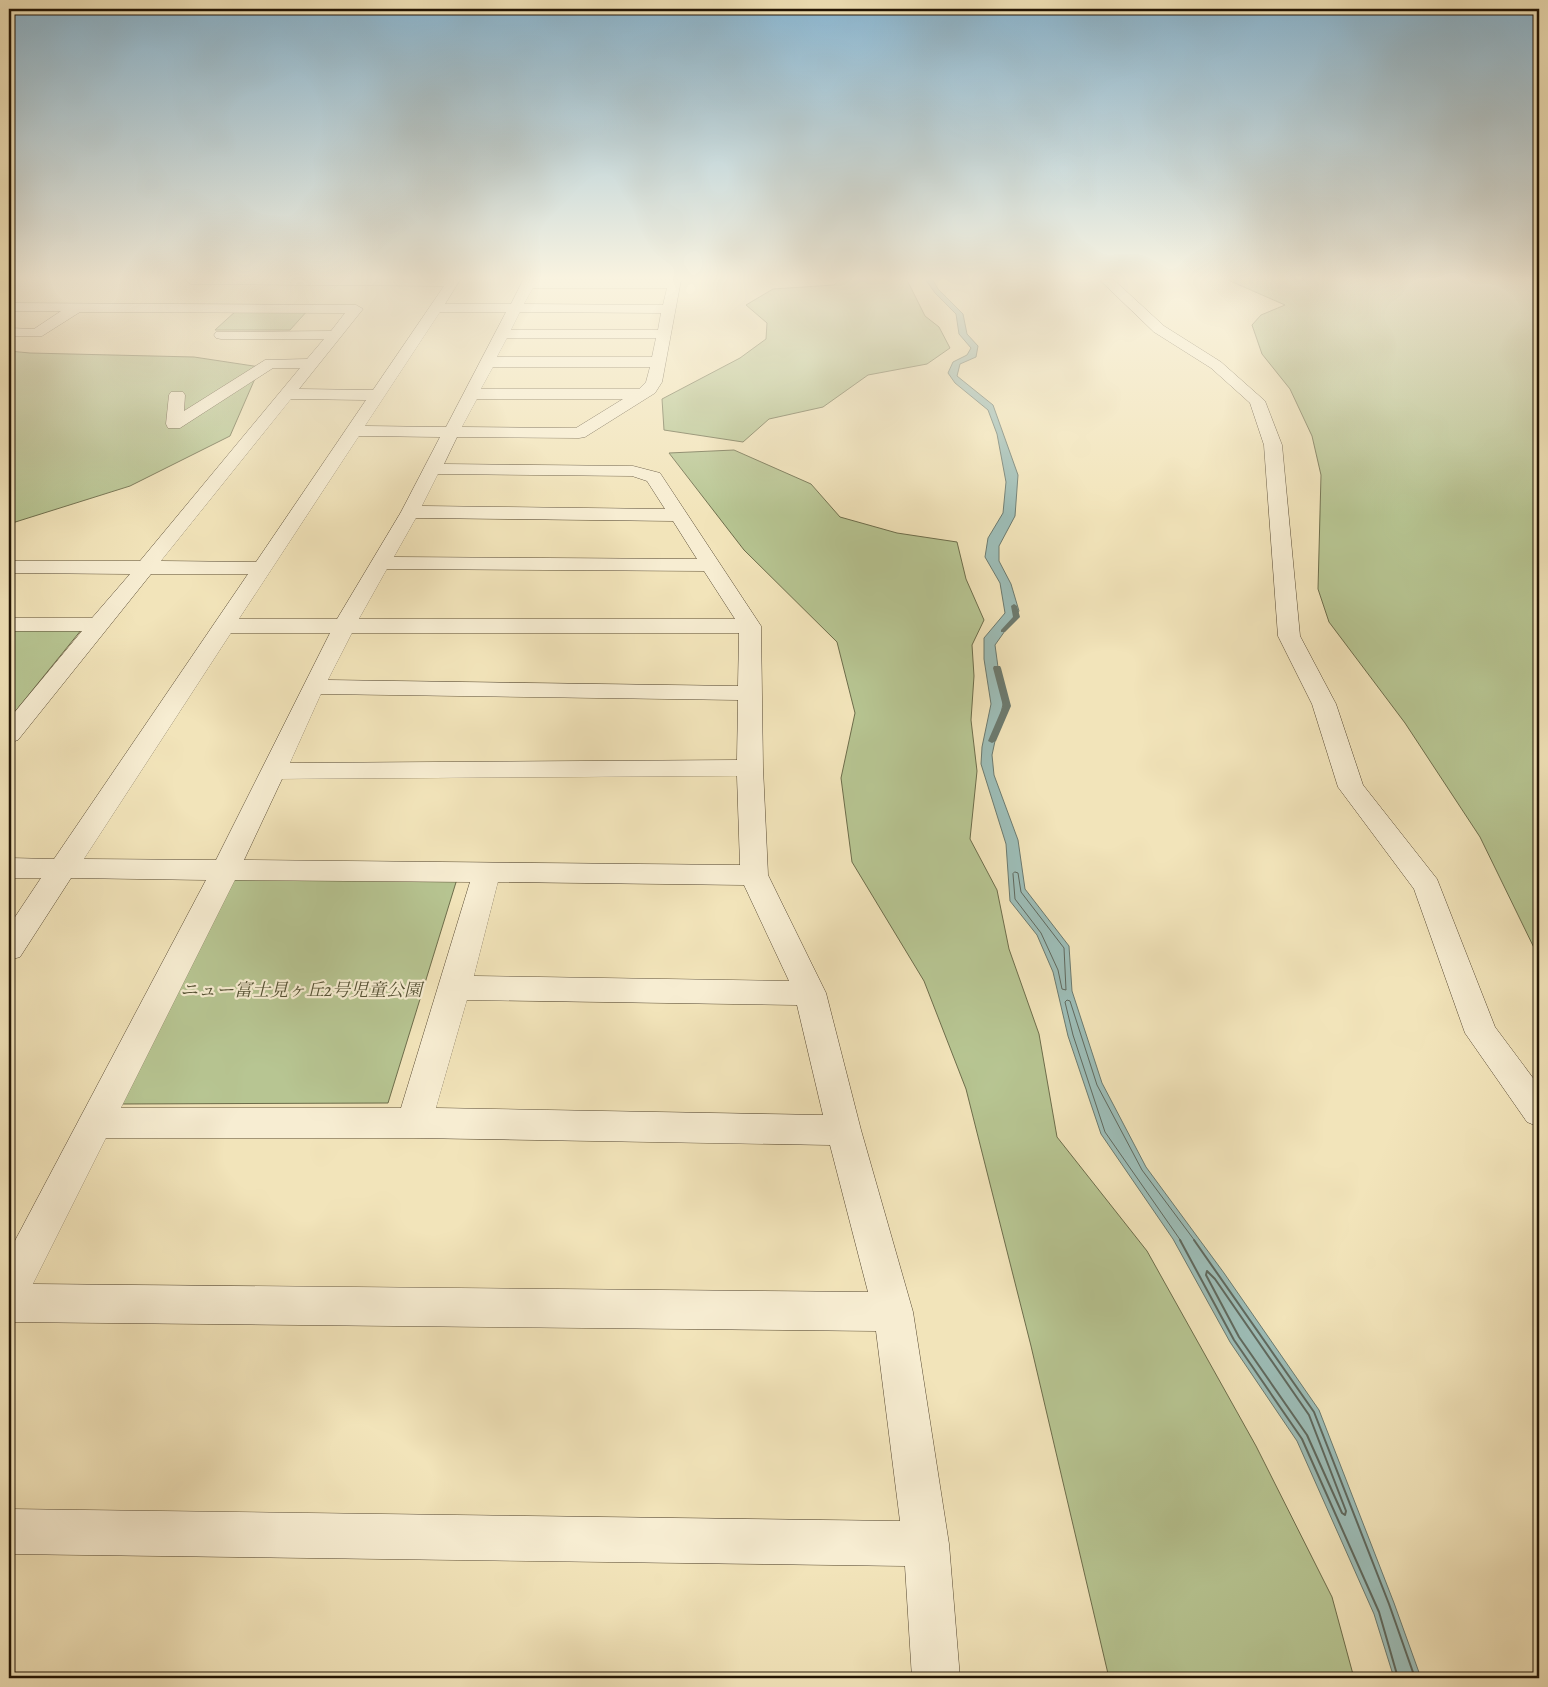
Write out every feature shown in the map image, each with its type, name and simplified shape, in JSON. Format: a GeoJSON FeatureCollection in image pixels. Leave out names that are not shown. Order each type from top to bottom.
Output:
{"type":"FeatureCollection","features":[{"type":"Feature","properties":{"kind":"street"},"geometry":{"type":"LineString","coordinates":[[9,735],[316,359]]}},
{"type":"Feature","properties":{"kind":"street"},"geometry":{"type":"LineString","coordinates":[[9,949],[402,359]]}},
{"type":"Feature","properties":{"kind":"street"},"geometry":{"type":"LineString","coordinates":[[9,1291],[226,870],[344,626],[410,512],[490,359]]}},
{"type":"Feature","properties":{"kind":"street"},"geometry":{"type":"LineString","coordinates":[[354,431],[579,433],[649,390],[654,382],[659,359]]}},
{"type":"Feature","properties":{"kind":"street"},"geometry":{"type":"LineString","coordinates":[[1207,359],[1257,401],[1273,445],[1289,636],[1324,704],[1351,787],[1426,886],[1481,1033],[1539,1112]]}},
{"type":"Feature","properties":{"kind":"street"},"geometry":{"type":"LineString","coordinates":[[488,362],[658,362]]}},
{"type":"Feature","properties":{"kind":"street"},"geometry":{"type":"LineString","coordinates":[[178,395],[174,424],[270,363],[312,364]]}},
{"type":"Feature","properties":{"kind":"street"},"geometry":{"type":"LineString","coordinates":[[287,394],[378,395]]}},
{"type":"Feature","properties":{"kind":"street"},"geometry":{"type":"LineString","coordinates":[[472,394],[642,394]]}},
{"type":"Feature","properties":{"kind":"street"},"geometry":{"type":"LineString","coordinates":[[565,469],[579,433]]}},
{"type":"Feature","properties":{"kind":"street"},"geometry":{"type":"LineString","coordinates":[[432,469],[634,470],[654,477],[750,626],[750,768],[754,875],[810,993],[844,1130],[893,1312],[926,1544],[936,1678]]}},
{"type":"Feature","properties":{"kind":"street"},"geometry":{"type":"LineString","coordinates":[[410,512],[679,515]]}},
{"type":"Feature","properties":{"kind":"street"},"geometry":{"type":"LineString","coordinates":[[380,563],[711,565]]}},
{"type":"Feature","properties":{"kind":"street"},"geometry":{"type":"LineString","coordinates":[[9,567],[263,568]]}},
{"type":"Feature","properties":{"kind":"street"},"geometry":{"type":"LineString","coordinates":[[9,624],[98,625]]}},
{"type":"Feature","properties":{"kind":"street"},"geometry":{"type":"LineString","coordinates":[[224,626],[750,626]]}},
{"type":"Feature","properties":{"kind":"street"},"geometry":{"type":"LineString","coordinates":[[313,687],[750,693]]}},
{"type":"Feature","properties":{"kind":"street"},"geometry":{"type":"LineString","coordinates":[[273,771],[750,768]]}},
{"type":"Feature","properties":{"kind":"street"},"geometry":{"type":"LineString","coordinates":[[9,868],[754,875]]}},
{"type":"Feature","properties":{"kind":"street"},"geometry":{"type":"LineString","coordinates":[[414,1122],[455,988],[487,872]]}},
{"type":"Feature","properties":{"kind":"street"},"geometry":{"type":"LineString","coordinates":[[455,988],[810,993]]}},
{"type":"Feature","properties":{"kind":"street"},"geometry":{"type":"LineString","coordinates":[[96,1122],[414,1122],[844,1130]]}},
{"type":"Feature","properties":{"kind":"street"},"geometry":{"type":"LineString","coordinates":[[9,1303],[893,1312]]}},
{"type":"Feature","properties":{"kind":"street"},"geometry":{"type":"LineString","coordinates":[[9,1532],[926,1544]]}},
{"type":"Feature","properties":{"kind":"green space"},"geometry":{"type":"Polygon","coordinates":[[[9,359],[205,359],[260,367],[230,436],[130,486],[9,524],[9,359]]]}},
{"type":"Feature","properties":{"kind":"green space"},"geometry":{"type":"Polygon","coordinates":[[[739,359],[935,359],[927,364],[868,375],[823,407],[769,419],[743,442],[664,430],[662,399],[739,359]]]}},
{"type":"Feature","properties":{"kind":"green space"},"geometry":{"type":"Polygon","coordinates":[[[1266,359],[1539,359],[1539,958],[1480,837],[1405,723],[1329,622],[1318,589],[1321,475],[1312,436],[1290,389],[1266,359]]]}},
{"type":"Feature","properties":{"kind":"green space"},"geometry":{"type":"Polygon","coordinates":[[[734,450],[811,484],[840,517],[897,533],[957,542],[966,579],[984,620],[972,645],[974,676],[971,720],[977,771],[970,839],[997,890],[1009,949],[1039,1034],[1057,1137],[1147,1251],[1256,1446],[1332,1597],[1354,1678],[1109,1678],[1031,1346],[966,1089],[924,981],[852,862],[841,778],[855,713],[837,642],[744,550],[669,453],[734,450]]]}},
{"type":"Feature","properties":{"kind":"green space"},"geometry":{"type":"Polygon","coordinates":[[[9,629],[82,629],[9,719],[9,629]]]}},
{"type":"Feature","properties":{"kind":"green space","name":"ニュー富士見ヶ丘2号児童公園"},"geometry":{"type":"Polygon","coordinates":[[[231,877],[457,879],[388,1103],[116,1104],[231,877]]]}},
{"type":"Feature","properties":{"kind":"water"},"geometry":{"type":"Polygon","coordinates":[[[960,359],[972,359],[960,364],[957,376],[993,405],[1018,475],[1015,516],[999,546],[999,561],[1011,584],[1019,611],[995,645],[1003,704],[992,755],[994,775],[1018,840],[1025,889],[1069,946],[1072,991],[1102,1083],[1146,1167],[1224,1273],[1319,1410],[1421,1678],[1394,1678],[1374,1614],[1297,1441],[1230,1342],[1173,1239],[1101,1134],[1068,1036],[1053,972],[1037,935],[1010,901],[1006,844],[981,764],[982,747],[991,704],[984,659],[984,638],[1005,613],[1000,583],[985,557],[988,538],[1003,513],[1006,482],[997,434],[988,410],[955,383],[948,373],[953,362],[960,359]]]}},
{"type":"Feature","properties":{"kind":"waterway"},"geometry":{"type":"LineString","coordinates":[[1003,631],[1017,617],[1014,606]]}},
{"type":"Feature","properties":{"kind":"waterway"},"geometry":{"type":"LineString","coordinates":[[992,741],[1007,706],[997,668]]}}]}
